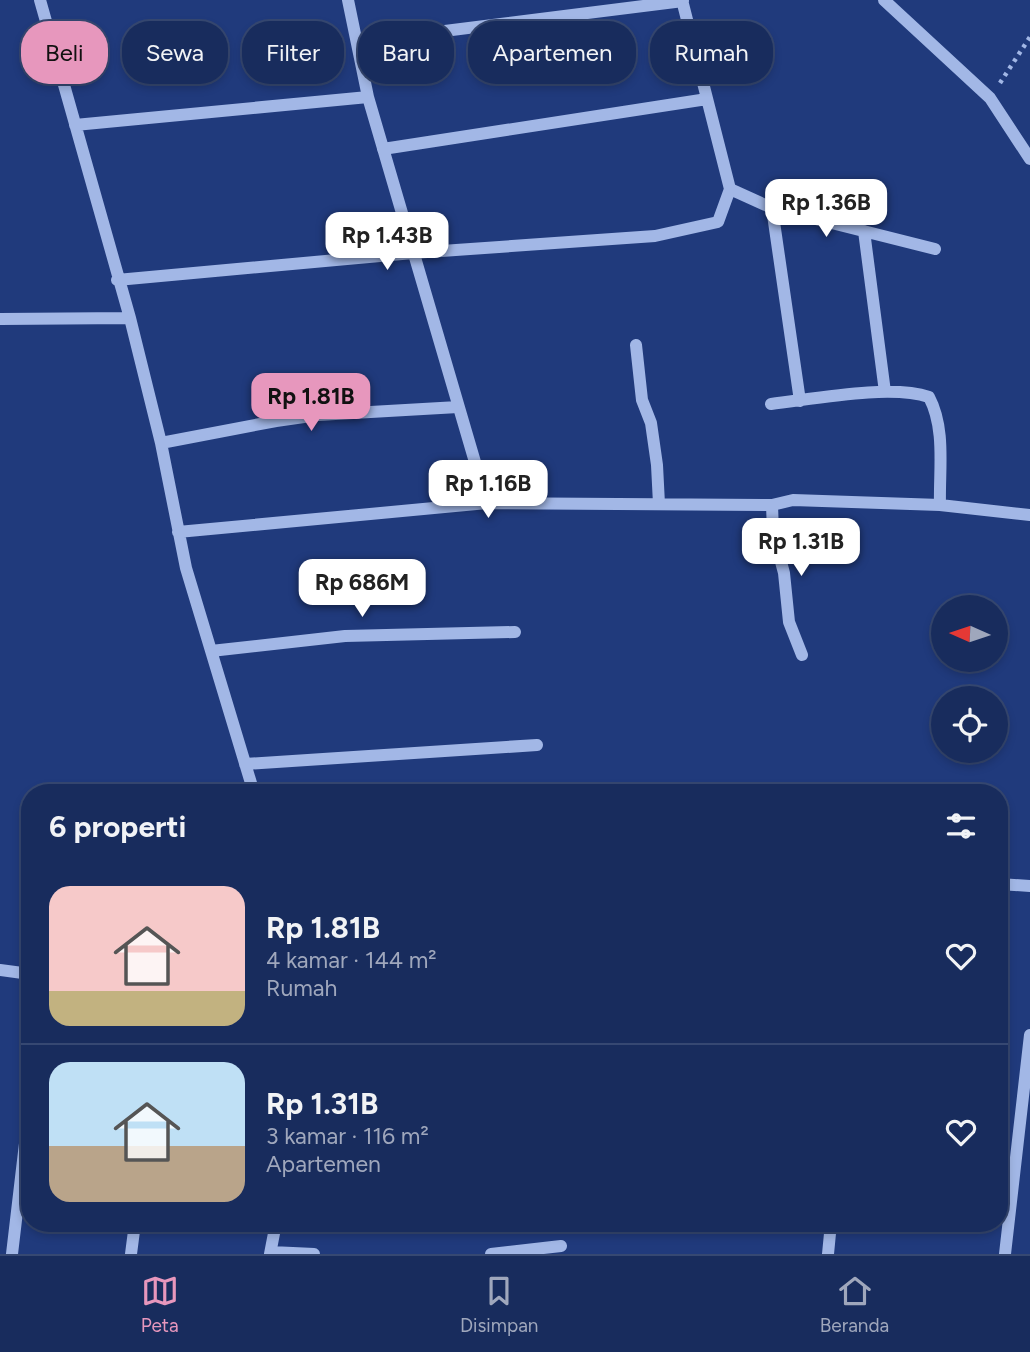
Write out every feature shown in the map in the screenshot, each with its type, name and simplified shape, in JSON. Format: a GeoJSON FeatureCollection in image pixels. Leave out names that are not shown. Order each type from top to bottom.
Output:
{"type":"FeatureCollection","features":[{"type":"Feature","properties":{"kind":"street"},"geometry":{"type":"LineString","coordinates":[[40,0],[117,280],[130,318],[162,443],[186,568],[251,784]]}},
{"type":"Feature","properties":{"kind":"street"},"geometry":{"type":"LineString","coordinates":[[348,0],[368,97],[487,503]]}},
{"type":"Feature","properties":{"kind":"street"},"geometry":{"type":"LineString","coordinates":[[884,0],[990,98],[1030,159]]}},
{"type":"Feature","properties":{"kind":"street"},"geometry":{"type":"LineString","coordinates":[[117,280],[413,253],[654,236],[718,222],[730,189],[683,1],[357,42]]}},
{"type":"Feature","properties":{"kind":"street"},"geometry":{"type":"LineString","coordinates":[[75,125],[368,97]]}},
{"type":"Feature","properties":{"kind":"street"},"geometry":{"type":"LineString","coordinates":[[383,149],[708,99]]}},
{"type":"Feature","properties":{"kind":"street"},"geometry":{"type":"LineString","coordinates":[[730,189],[772,208],[935,249]]}},
{"type":"Feature","properties":{"kind":"street"},"geometry":{"type":"LineString","coordinates":[[772,208],[800,401]]}},
{"type":"Feature","properties":{"kind":"street"},"geometry":{"type":"LineString","coordinates":[[864,231],[885,392]]}},
{"type":"Feature","properties":{"kind":"street"},"geometry":{"type":"LineString","coordinates":[[0,319],[130,318]]}},
{"type":"Feature","properties":{"kind":"street"},"geometry":{"type":"LineString","coordinates":[[636,345],[642,400],[651,423],[659,504]]}},
{"type":"Feature","properties":{"kind":"street"},"geometry":{"type":"LineString","coordinates":[[771,404],[885,392],[914,392],[929,397],[936,410],[939,433],[940,505]]}},
{"type":"Feature","properties":{"kind":"street"},"geometry":{"type":"LineString","coordinates":[[162,443],[295,418],[458,407]]}},
{"type":"Feature","properties":{"kind":"street"},"geometry":{"type":"LineString","coordinates":[[178,532],[487,503],[772,505],[793,500],[940,505],[1030,515]]}},
{"type":"Feature","properties":{"kind":"street"},"geometry":{"type":"LineString","coordinates":[[772,505],[773,532],[784,573],[789,622],[802,655]]}},
{"type":"Feature","properties":{"kind":"street"},"geometry":{"type":"LineString","coordinates":[[211,651],[345,636],[515,632]]}},
{"type":"Feature","properties":{"kind":"street"},"geometry":{"type":"LineString","coordinates":[[245,764],[537,745]]}},
{"type":"Feature","properties":{"kind":"street"},"geometry":{"type":"LineString","coordinates":[[1008,885],[1030,886]]}},
{"type":"Feature","properties":{"kind":"street"},"geometry":{"type":"LineString","coordinates":[[0,970],[21,973]]}},
{"type":"Feature","properties":{"kind":"street"},"geometry":{"type":"LineString","coordinates":[[1008,1220],[1030,1035]]}},
{"type":"Feature","properties":{"kind":"street"},"geometry":{"type":"LineString","coordinates":[[12,1254],[21,1178]]}},
{"type":"Feature","properties":{"kind":"street"},"geometry":{"type":"LineString","coordinates":[[131,1254],[134,1232]]}},
{"type":"Feature","properties":{"kind":"street"},"geometry":{"type":"LineString","coordinates":[[274,1232],[271,1253],[314,1254]]}},
{"type":"Feature","properties":{"kind":"street"},"geometry":{"type":"LineString","coordinates":[[828,1254],[830,1232]]}},
{"type":"Feature","properties":{"kind":"street"},"geometry":{"type":"LineString","coordinates":[[1004,1254],[1007,1232]]}},
{"type":"Feature","properties":{"kind":"street"},"geometry":{"type":"LineString","coordinates":[[491,1254],[561,1246]]}},
{"type":"Feature","properties":{"kind":"path"},"geometry":{"type":"LineString","coordinates":[[990,98],[1030,37]]}}]}
